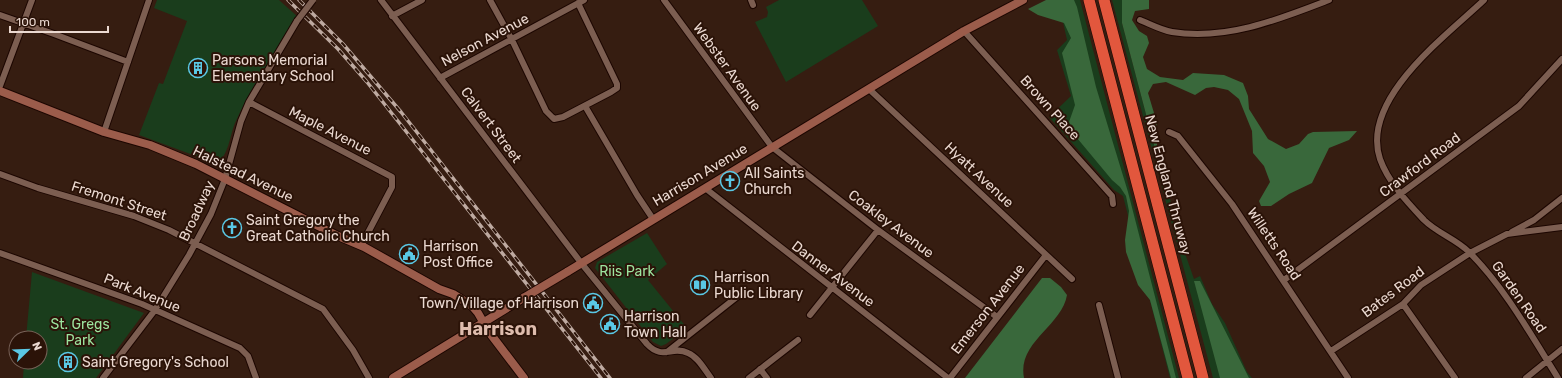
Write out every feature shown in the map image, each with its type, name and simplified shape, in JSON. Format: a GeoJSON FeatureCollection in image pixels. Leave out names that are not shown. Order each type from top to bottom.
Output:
{"type":"FeatureCollection","features":[{"type":"Feature","properties":{"kind":"highway","name":"New England Thruway"},"geometry":{"type":"LineString","coordinates":[[1089,0],[1188,378]]}},
{"type":"Feature","properties":{"kind":"highway","name":"New England Thruway"},"geometry":{"type":"LineString","coordinates":[[1104,0],[1203,378]]}},
{"type":"Feature","properties":{"kind":"main road","name":"Harrison Avenue"},"geometry":{"type":"LineString","coordinates":[[393,378],[964,31],[1023,0]]}},
{"type":"Feature","properties":{"kind":"main road","name":"Halstead Avenue"},"geometry":{"type":"LineString","coordinates":[[0,91],[104,132],[150,146],[226,179],[361,246],[439,289],[453,294],[472,306],[524,378]]}},
{"type":"Feature","properties":{"kind":"street"},"geometry":{"type":"LineString","coordinates":[[0,86],[32,0]]}},
{"type":"Feature","properties":{"kind":"street"},"geometry":{"type":"LineString","coordinates":[[104,132],[149,0]]}},
{"type":"Feature","properties":{"kind":"street","name":"Broadway"},"geometry":{"type":"LineString","coordinates":[[103,378],[155,310],[196,242],[211,214],[226,179],[241,121],[249,102],[297,21],[313,0]]}},
{"type":"Feature","properties":{"kind":"street","name":"Calvert Street"},"geometry":{"type":"LineString","coordinates":[[381,0],[582,264],[651,348],[656,352],[666,353]]}},
{"type":"Feature","properties":{"kind":"street"},"geometry":{"type":"LineString","coordinates":[[392,16],[422,0]]}},
{"type":"Feature","properties":{"kind":"street"},"geometry":{"type":"LineString","coordinates":[[490,0],[512,40],[546,111],[550,117],[556,118],[563,117],[617,88],[615,79],[578,3]]}},
{"type":"Feature","properties":{"kind":"street","name":"Nelson Avenue"},"geometry":{"type":"LineString","coordinates":[[440,78],[584,0]]}},
{"type":"Feature","properties":{"kind":"street","name":"Webster Avenue"},"geometry":{"type":"LineString","coordinates":[[664,0],[772,147]]}},
{"type":"Feature","properties":{"kind":"street"},"geometry":{"type":"LineString","coordinates":[[1140,20],[1170,32],[1229,32],[1290,16],[1329,0]]}},
{"type":"Feature","properties":{"kind":"street","name":"Garden Road"},"geometry":{"type":"LineString","coordinates":[[1484,0],[1416,64],[1388,101],[1381,117],[1376,142],[1380,160],[1401,194],[1426,222],[1464,247],[1480,263],[1521,318],[1558,378]]}},
{"type":"Feature","properties":{"kind":"street"},"geometry":{"type":"LineString","coordinates":[[0,16],[24,23],[128,62]]}},
{"type":"Feature","properties":{"kind":"street","name":"Brown Place"},"geometry":{"type":"LineString","coordinates":[[964,31],[1112,196],[1113,204]]}},
{"type":"Feature","properties":{"kind":"street","name":"Crawford Road"},"geometry":{"type":"LineString","coordinates":[[1284,280],[1519,106],[1562,59]]}},
{"type":"Feature","properties":{"kind":"street","name":"Hyatt Avenue"},"geometry":{"type":"LineString","coordinates":[[869,89],[1072,279]]}},
{"type":"Feature","properties":{"kind":"street","name":"Maple Avenue"},"geometry":{"type":"LineString","coordinates":[[249,102],[322,142],[387,173],[392,177],[392,187],[361,246]]}},
{"type":"Feature","properties":{"kind":"street"},"geometry":{"type":"LineString","coordinates":[[584,106],[653,219]]}},
{"type":"Feature","properties":{"kind":"street","name":"Willetts Road"},"geometry":{"type":"LineString","coordinates":[[1169,132],[1178,136],[1203,165],[1232,204],[1348,378]]}},
{"type":"Feature","properties":{"kind":"street","name":"Coakley Avenue"},"geometry":{"type":"LineString","coordinates":[[772,147],[878,230],[997,317]]}},
{"type":"Feature","properties":{"kind":"street","name":"Fremont Street"},"geometry":{"type":"LineString","coordinates":[[0,174],[38,188],[134,216],[196,242],[323,308],[352,349],[369,378]]}},
{"type":"Feature","properties":{"kind":"street","name":"Danner Avenue"},"geometry":{"type":"LineString","coordinates":[[705,188],[949,378]]}},
{"type":"Feature","properties":{"kind":"street"},"geometry":{"type":"LineString","coordinates":[[1507,234],[1534,220],[1562,198]]}},
{"type":"Feature","properties":{"kind":"street"},"geometry":{"type":"LineString","coordinates":[[1507,234],[1562,227]]}},
{"type":"Feature","properties":{"kind":"street"},"geometry":{"type":"LineString","coordinates":[[810,315],[878,230]]}},
{"type":"Feature","properties":{"kind":"street","name":"Bates Road"},"geometry":{"type":"LineString","coordinates":[[1331,351],[1402,304],[1421,285],[1470,253],[1507,234]]}},
{"type":"Feature","properties":{"kind":"street","name":"Park Avenue"},"geometry":{"type":"LineString","coordinates":[[0,252],[155,310],[240,348],[248,356],[256,378]]}},
{"type":"Feature","properties":{"kind":"street","name":"Emerson Avenue"},"geometry":{"type":"LineString","coordinates":[[949,378],[1046,255]]}},
{"type":"Feature","properties":{"kind":"street"},"geometry":{"type":"LineString","coordinates":[[666,353],[738,296]]}},
{"type":"Feature","properties":{"kind":"street"},"geometry":{"type":"LineString","coordinates":[[1402,304],[1455,378]]}},
{"type":"Feature","properties":{"kind":"street"},"geometry":{"type":"LineString","coordinates":[[1099,305],[1118,378]]}},
{"type":"Feature","properties":{"kind":"street"},"geometry":{"type":"LineString","coordinates":[[749,378],[798,340]]}},
{"type":"Feature","properties":{"kind":"street"},"geometry":{"type":"LineString","coordinates":[[1526,378],[1562,349]]}},
{"type":"Feature","properties":{"kind":"street"},"geometry":{"type":"LineString","coordinates":[[666,353],[678,351],[688,353],[696,359],[711,378]]}},
{"type":"Feature","properties":{"kind":"street"},"geometry":{"type":"LineString","coordinates":[[760,370],[767,378]]}},
{"type":"Feature","properties":{"kind":"green space"},"geometry":{"type":"Polygon","coordinates":[[[157,0],[279,0],[298,17],[249,95],[235,123],[225,154],[218,162],[212,162],[139,135],[159,83],[163,84],[187,21],[154,8],[157,0]]]}},
{"type":"Feature","properties":{"kind":"green space"},"geometry":{"type":"Polygon","coordinates":[[[779,0],[862,0],[878,26],[786,82],[755,22],[767,17],[768,12],[766,7],[779,0]]]}},
{"type":"Feature","properties":{"kind":"green space"},"geometry":{"type":"Polygon","coordinates":[[[1046,0],[1074,0],[1077,7],[1096,87],[1128,192],[1176,378],[1171,378],[1150,300],[1138,285],[1126,252],[1125,240],[1129,211],[1126,196],[1120,187],[1112,180],[1077,138],[1069,122],[1075,105],[1062,53],[1071,38],[1064,23],[1038,15],[1028,9],[1046,0]]]}},
{"type":"Feature","properties":{"kind":"green space"},"geometry":{"type":"Polygon","coordinates":[[[1058,0],[1080,0],[1179,378],[1170,378],[1123,196],[1114,190],[1049,117],[1071,96],[1057,50],[1067,40],[1058,0]]]}},
{"type":"Feature","properties":{"kind":"green space"},"geometry":{"type":"Polygon","coordinates":[[[1112,0],[1122,0],[1122,23],[1157,156],[1169,192],[1174,222],[1194,279],[1200,276],[1212,304],[1225,323],[1247,372],[1252,378],[1213,378],[1112,0]]]}},
{"type":"Feature","properties":{"kind":"green space"},"geometry":{"type":"Polygon","coordinates":[[[1122,0],[1149,0],[1149,9],[1135,11],[1132,20],[1139,31],[1147,36],[1149,43],[1143,57],[1147,69],[1160,77],[1183,80],[1193,73],[1224,75],[1243,83],[1248,96],[1249,109],[1268,139],[1286,149],[1299,144],[1308,134],[1313,132],[1357,131],[1349,140],[1329,148],[1312,183],[1289,194],[1271,206],[1261,206],[1259,201],[1270,182],[1264,166],[1253,153],[1252,131],[1239,99],[1228,90],[1214,87],[1206,88],[1195,95],[1166,82],[1153,84],[1148,93],[1157,123],[1157,156],[1122,23],[1122,0]]]}},
{"type":"Feature","properties":{"kind":"green space","name":"Riis Park"},"geometry":{"type":"Polygon","coordinates":[[[647,233],[667,264],[648,280],[687,328],[666,344],[661,346],[653,342],[595,268],[597,262],[647,233]]]}},
{"type":"Feature","properties":{"kind":"green space","name":"St. Gregs Park"},"geometry":{"type":"Polygon","coordinates":[[[32,272],[144,313],[96,378],[23,378],[24,370],[48,370],[48,330],[27,330],[32,272]]]}},
{"type":"Feature","properties":{"kind":"green space"},"geometry":{"type":"Polygon","coordinates":[[[1042,278],[1050,278],[1061,287],[1067,295],[1057,316],[1033,344],[1027,354],[1024,365],[1024,378],[965,378],[1042,278]]]}},
{"type":"Feature","properties":{"kind":"green space"},"geometry":{"type":"Polygon","coordinates":[[[1194,281],[1200,281],[1249,378],[1220,378],[1194,281]]]}},
{"type":"Feature","properties":{"kind":"railway"},"geometry":{"type":"LineString","coordinates":[[288,0],[338,49],[367,82],[601,378]]}},
{"type":"Feature","properties":{"kind":"railway"},"geometry":{"type":"LineString","coordinates":[[299,0],[343,44],[401,112],[610,378]]}},
{"type":"Feature","properties":{"kind":"place","name":"Parsons Memorial Elementary School"},"geometry":{"type":"Point","coordinates":[198,68]}},
{"type":"Feature","properties":{"kind":"place","name":"All Saints Church"},"geometry":{"type":"Point","coordinates":[730,181]}},
{"type":"Feature","properties":{"kind":"place","name":"Saint Gregory the Great Catholic Church"},"geometry":{"type":"Point","coordinates":[232,228]}},
{"type":"Feature","properties":{"kind":"place","name":"Harrison Post Office"},"geometry":{"type":"Point","coordinates":[409,254]}},
{"type":"Feature","properties":{"kind":"place","name":"Harrison Public Library"},"geometry":{"type":"Point","coordinates":[700,285]}},
{"type":"Feature","properties":{"kind":"place","name":"Town/Village of Harrison"},"geometry":{"type":"Point","coordinates":[593,303]}},
{"type":"Feature","properties":{"kind":"place","name":"Harrison Town Hall"},"geometry":{"type":"Point","coordinates":[610,324]}},
{"type":"Feature","properties":{"kind":"place","name":"Saint Gregory's School"},"geometry":{"type":"Point","coordinates":[68,362]}},
{"type":"Feature","properties":{"kind":"district","name":"Harrison"},"geometry":{"type":"Point","coordinates":[498,329]}}]}
